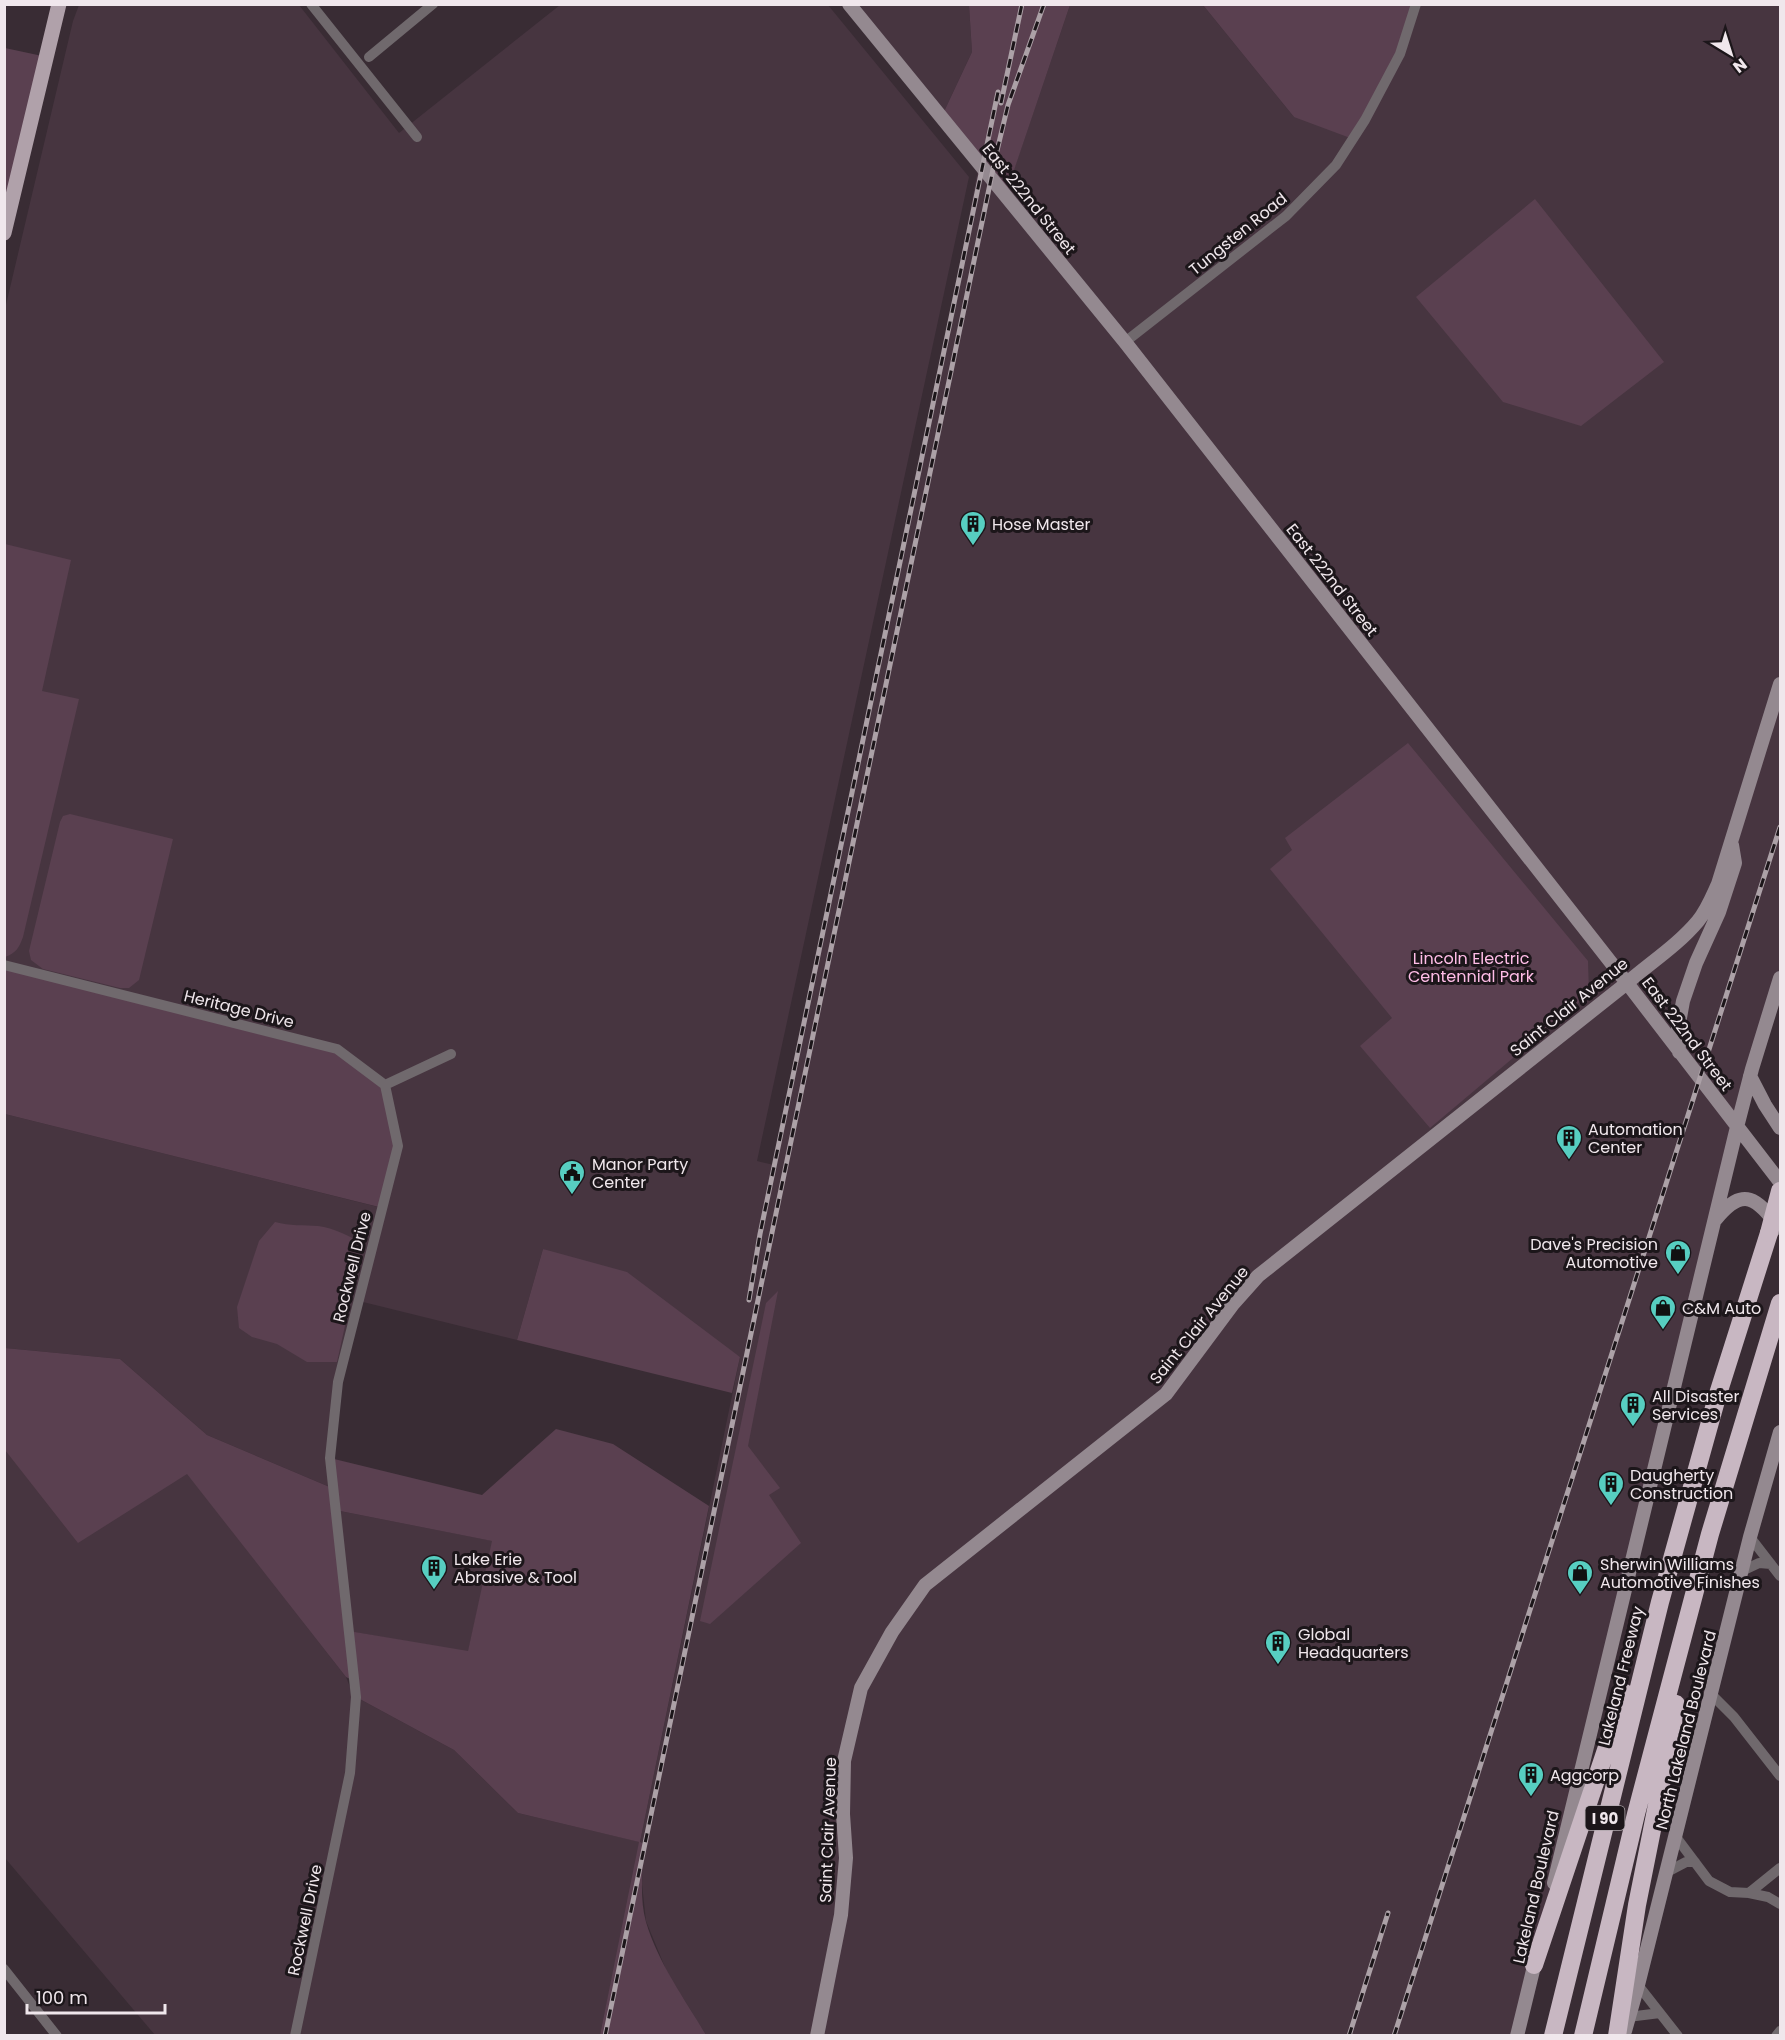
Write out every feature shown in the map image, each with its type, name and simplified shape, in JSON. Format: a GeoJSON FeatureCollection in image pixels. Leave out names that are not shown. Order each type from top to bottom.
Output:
{"type":"FeatureCollection","features":[{"type":"Feature","properties":{"kind":"highway","name":"Lakeland Freeway"},"geometry":{"type":"LineString","coordinates":[[1552,2036],[1660,1602],[1717,1397],[1775,1231],[1780,1191]]}},
{"type":"Feature","properties":{"kind":"highway","name":"I 90"},"geometry":{"type":"LineString","coordinates":[[1583,2036],[1636,1814],[1710,1534],[1780,1303]]}},
{"type":"Feature","properties":{"kind":"highway"},"geometry":{"type":"LineString","coordinates":[[1534,1965],[1632,1673],[1660,1602]]}},
{"type":"Feature","properties":{"kind":"highway"},"geometry":{"type":"LineString","coordinates":[[1617,2036],[1637,1905],[1671,1735],[1687,1624]]}},
{"type":"Feature","properties":{"kind":"main road"},"geometry":{"type":"LineString","coordinates":[[4,233],[59,4]]}},
{"type":"Feature","properties":{"kind":"street"},"geometry":{"type":"LineString","coordinates":[[311,4],[417,137]]}},
{"type":"Feature","properties":{"kind":"street"},"geometry":{"type":"LineString","coordinates":[[369,57],[434,4]]}},
{"type":"Feature","properties":{"kind":"street","name":"East 222nd Street"},"geometry":{"type":"LineString","coordinates":[[849,4],[1125,342],[1627,982],[1780,1182]]}},
{"type":"Feature","properties":{"kind":"street","name":"Tungsten Road"},"geometry":{"type":"LineString","coordinates":[[1125,342],[1286,216],[1336,165],[1365,120],[1400,54],[1416,4]]}},
{"type":"Feature","properties":{"kind":"street","name":"Saint Clair Avenue"},"geometry":{"type":"LineString","coordinates":[[817,2036],[841,1915],[846,1858],[843,1814],[844,1761],[861,1688],[892,1632],[926,1585],[1166,1394],[1233,1304],[1258,1276],[1627,982],[1680,939],[1698,921],[1718,884],[1780,684]]}},
{"type":"Feature","properties":{"kind":"street"},"geometry":{"type":"LineString","coordinates":[[1679,1052],[1678,1029],[1683,1000],[1695,963],[1719,912],[1735,863],[1732,840]]}},
{"type":"Feature","properties":{"kind":"street","name":"Heritage Drive"},"geometry":{"type":"LineString","coordinates":[[4,965],[337,1049],[385,1086]]}},
{"type":"Feature","properties":{"kind":"street","name":"Lakeland Boulevard"},"geometry":{"type":"LineString","coordinates":[[1517,2036],[1737,1127],[1780,978]]}},
{"type":"Feature","properties":{"kind":"street"},"geometry":{"type":"LineString","coordinates":[[385,1086],[451,1054]]}},
{"type":"Feature","properties":{"kind":"street"},"geometry":{"type":"LineString","coordinates":[[1750,1076],[1765,1106],[1780,1128]]}},
{"type":"Feature","properties":{"kind":"street","name":"Rockwell Drive"},"geometry":{"type":"LineString","coordinates":[[295,2036],[350,1773],[356,1697],[330,1458],[338,1382],[398,1146],[385,1086]]}},
{"type":"Feature","properties":{"kind":"street"},"geometry":{"type":"LineString","coordinates":[[1715,1221],[1736,1200],[1748,1198],[1760,1204],[1775,1231]]}},
{"type":"Feature","properties":{"kind":"street","name":"North Lakeland Boulevard"},"geometry":{"type":"LineString","coordinates":[[1623,2036],[1676,1837],[1750,1538],[1780,1432]]}},
{"type":"Feature","properties":{"kind":"street"},"geometry":{"type":"LineString","coordinates":[[1750,1538],[1780,1576]]}},
{"type":"Feature","properties":{"kind":"street"},"geometry":{"type":"LineString","coordinates":[[1742,1571],[1759,1563],[1772,1564]]}},
{"type":"Feature","properties":{"kind":"street"},"geometry":{"type":"LineString","coordinates":[[1712,1695],[1734,1717],[1780,1776]]}},
{"type":"Feature","properties":{"kind":"street"},"geometry":{"type":"LineString","coordinates":[[1676,1837],[1709,1881],[1730,1892],[1768,1897],[1780,1904]]}},
{"type":"Feature","properties":{"kind":"street"},"geometry":{"type":"LineString","coordinates":[[1667,1872],[1686,1862],[1695,1862]]}},
{"type":"Feature","properties":{"kind":"street"},"geometry":{"type":"LineString","coordinates":[[1749,1893],[1780,1868]]}},
{"type":"Feature","properties":{"kind":"street"},"geometry":{"type":"LineString","coordinates":[[4,1969],[57,2036]]}},
{"type":"Feature","properties":{"kind":"street"},"geometry":{"type":"LineString","coordinates":[[1638,1985],[1678,2036]]}},
{"type":"Feature","properties":{"kind":"street"},"geometry":{"type":"LineString","coordinates":[[1628,2018],[1660,2013]]}},
{"type":"Feature","properties":{"kind":"street"},"geometry":{"type":"LineString","coordinates":[[1776,2036],[1780,2031]]}},
{"type":"Feature","properties":{"kind":"shaded area"},"geometry":{"type":"Polygon","coordinates":[[[79,5],[299,5],[399,133],[560,5],[828,5],[969,177],[757,1161],[774,1165],[950,317],[979,164],[1005,196],[1070,5],[1203,5],[1294,117],[1416,5],[1780,5],[1780,978],[1517,2035],[706,2035],[667,1972],[646,1921],[642,1884],[644,1844],[640,1843],[600,2035],[295,2035],[343,1810],[356,1697],[454,1750],[518,1813],[640,1842],[740,1357],[543,1249],[517,1340],[359,1301],[338,1382],[332,1488],[207,1435],[120,1359],[5,1348],[5,1114],[382,1208],[4,964],[5,309],[73,21],[79,5]]]}},
{"type":"Feature","properties":{"kind":"shaded area"},"geometry":{"type":"Polygon","coordinates":[[[850,5],[969,5],[972,52],[941,118],[850,5]]]}},
{"type":"Feature","properties":{"kind":"shaded area"},"geometry":{"type":"Polygon","coordinates":[[[4,1376],[187,1473],[346,1677],[354,1697],[341,1809],[293,2035],[155,2035],[5,1858],[4,1376]]]}},
{"type":"Feature","properties":{"kind":"shaded area"},"geometry":{"type":"Polygon","coordinates":[[[335,1510],[493,1541],[468,1652],[348,1631],[335,1510]]]}},
{"type":"Feature","properties":{"kind":"green space"},"geometry":{"type":"Polygon","coordinates":[[[969,5],[1070,5],[1005,197],[941,118],[972,52],[969,5]]]}},
{"type":"Feature","properties":{"kind":"green space"},"geometry":{"type":"Polygon","coordinates":[[[1203,5],[1416,5],[1400,54],[1353,139],[1294,117],[1203,5]]]}},
{"type":"Feature","properties":{"kind":"green space"},"geometry":{"type":"Polygon","coordinates":[[[5,48],[47,57],[5,233],[5,48]]]}},
{"type":"Feature","properties":{"kind":"green space"},"geometry":{"type":"Polygon","coordinates":[[[1535,199],[1664,362],[1581,426],[1503,402],[1416,297],[1535,199]]]}},
{"type":"Feature","properties":{"kind":"green space"},"geometry":{"type":"Polygon","coordinates":[[[5,544],[71,560],[42,691],[79,699],[23,937],[17,950],[5,957],[5,544]]]}},
{"type":"Feature","properties":{"kind":"green space","name":"Lincoln Electric Centennial Park"},"geometry":{"type":"Polygon","coordinates":[[[1408,743],[1588,961],[1589,994],[1430,1128],[1360,1046],[1392,1018],[1270,869],[1292,850],[1285,838],[1408,743]]]}},
{"type":"Feature","properties":{"kind":"green space"},"geometry":{"type":"Polygon","coordinates":[[[70,814],[173,839],[139,980],[129,988],[120,988],[43,969],[31,960],[29,951],[60,822],[63,816],[70,814]]]}},
{"type":"Feature","properties":{"kind":"green space"},"geometry":{"type":"Polygon","coordinates":[[[5,965],[337,1049],[385,1085],[398,1146],[383,1208],[5,1114],[5,965]]]}},
{"type":"Feature","properties":{"kind":"green space"},"geometry":{"type":"Polygon","coordinates":[[[275,1222],[324,1227],[363,1244],[337,1362],[307,1362],[277,1344],[252,1337],[239,1328],[237,1307],[259,1241],[275,1222]]]}},
{"type":"Feature","properties":{"kind":"green space"},"geometry":{"type":"Polygon","coordinates":[[[543,1249],[627,1272],[740,1357],[732,1393],[517,1340],[543,1249]]]}},
{"type":"Feature","properties":{"kind":"green space"},"geometry":{"type":"Polygon","coordinates":[[[778,1291],[748,1446],[780,1488],[769,1495],[801,1543],[710,1624],[700,1621],[766,1303],[778,1291]]]}},
{"type":"Feature","properties":{"kind":"green space"},"geometry":{"type":"Polygon","coordinates":[[[5,1348],[120,1359],[207,1435],[332,1488],[330,1458],[482,1495],[556,1429],[613,1444],[709,1506],[640,1842],[644,1844],[643,1903],[651,1937],[657,1952],[706,2035],[600,2035],[639,1842],[518,1813],[454,1750],[356,1697],[354,1681],[346,1677],[187,1474],[78,1543],[5,1450],[5,1348]],[[335,1510],[349,1631],[468,1651],[492,1541],[335,1510]]]}},
{"type":"Feature","properties":{"kind":"railway"},"geometry":{"type":"LineString","coordinates":[[1001,103],[1022,4]]}},
{"type":"Feature","properties":{"kind":"railway"},"geometry":{"type":"LineString","coordinates":[[605,2036],[996,155],[1008,105],[1044,4]]}},
{"type":"Feature","properties":{"kind":"railway"},"geometry":{"type":"LineString","coordinates":[[749,1300],[760,1234],[998,92]]}},
{"type":"Feature","properties":{"kind":"railway"},"geometry":{"type":"LineString","coordinates":[[1394,2036],[1780,827]]}},
{"type":"Feature","properties":{"kind":"railway"},"geometry":{"type":"LineString","coordinates":[[1349,2036],[1388,1913]]}},
{"type":"Feature","properties":{"kind":"place","name":"Hose Master"},"geometry":{"type":"Point","coordinates":[973,547]}},
{"type":"Feature","properties":{"kind":"place","name":"Automation Center"},"geometry":{"type":"Point","coordinates":[1569,1161]}},
{"type":"Feature","properties":{"kind":"place","name":"Manor Party Center"},"geometry":{"type":"Point","coordinates":[572,1196]}},
{"type":"Feature","properties":{"kind":"place","name":"Dave's Precision Automotive"},"geometry":{"type":"Point","coordinates":[1678,1276]}},
{"type":"Feature","properties":{"kind":"place","name":"C&M Auto"},"geometry":{"type":"Point","coordinates":[1663,1331]}},
{"type":"Feature","properties":{"kind":"place","name":"All Disaster Services"},"geometry":{"type":"Point","coordinates":[1633,1428]}},
{"type":"Feature","properties":{"kind":"place","name":"Daugherty Construction"},"geometry":{"type":"Point","coordinates":[1611,1507]}},
{"type":"Feature","properties":{"kind":"place","name":"Lake Erie Abrasive & Tool"},"geometry":{"type":"Point","coordinates":[434,1591]}},
{"type":"Feature","properties":{"kind":"place","name":"Sherwin Williams Automotive Finishes"},"geometry":{"type":"Point","coordinates":[1580,1596]}},
{"type":"Feature","properties":{"kind":"place","name":"Global Headquarters"},"geometry":{"type":"Point","coordinates":[1278,1666]}},
{"type":"Feature","properties":{"kind":"place","name":"Aggcorp"},"geometry":{"type":"Point","coordinates":[1531,1798]}}]}
